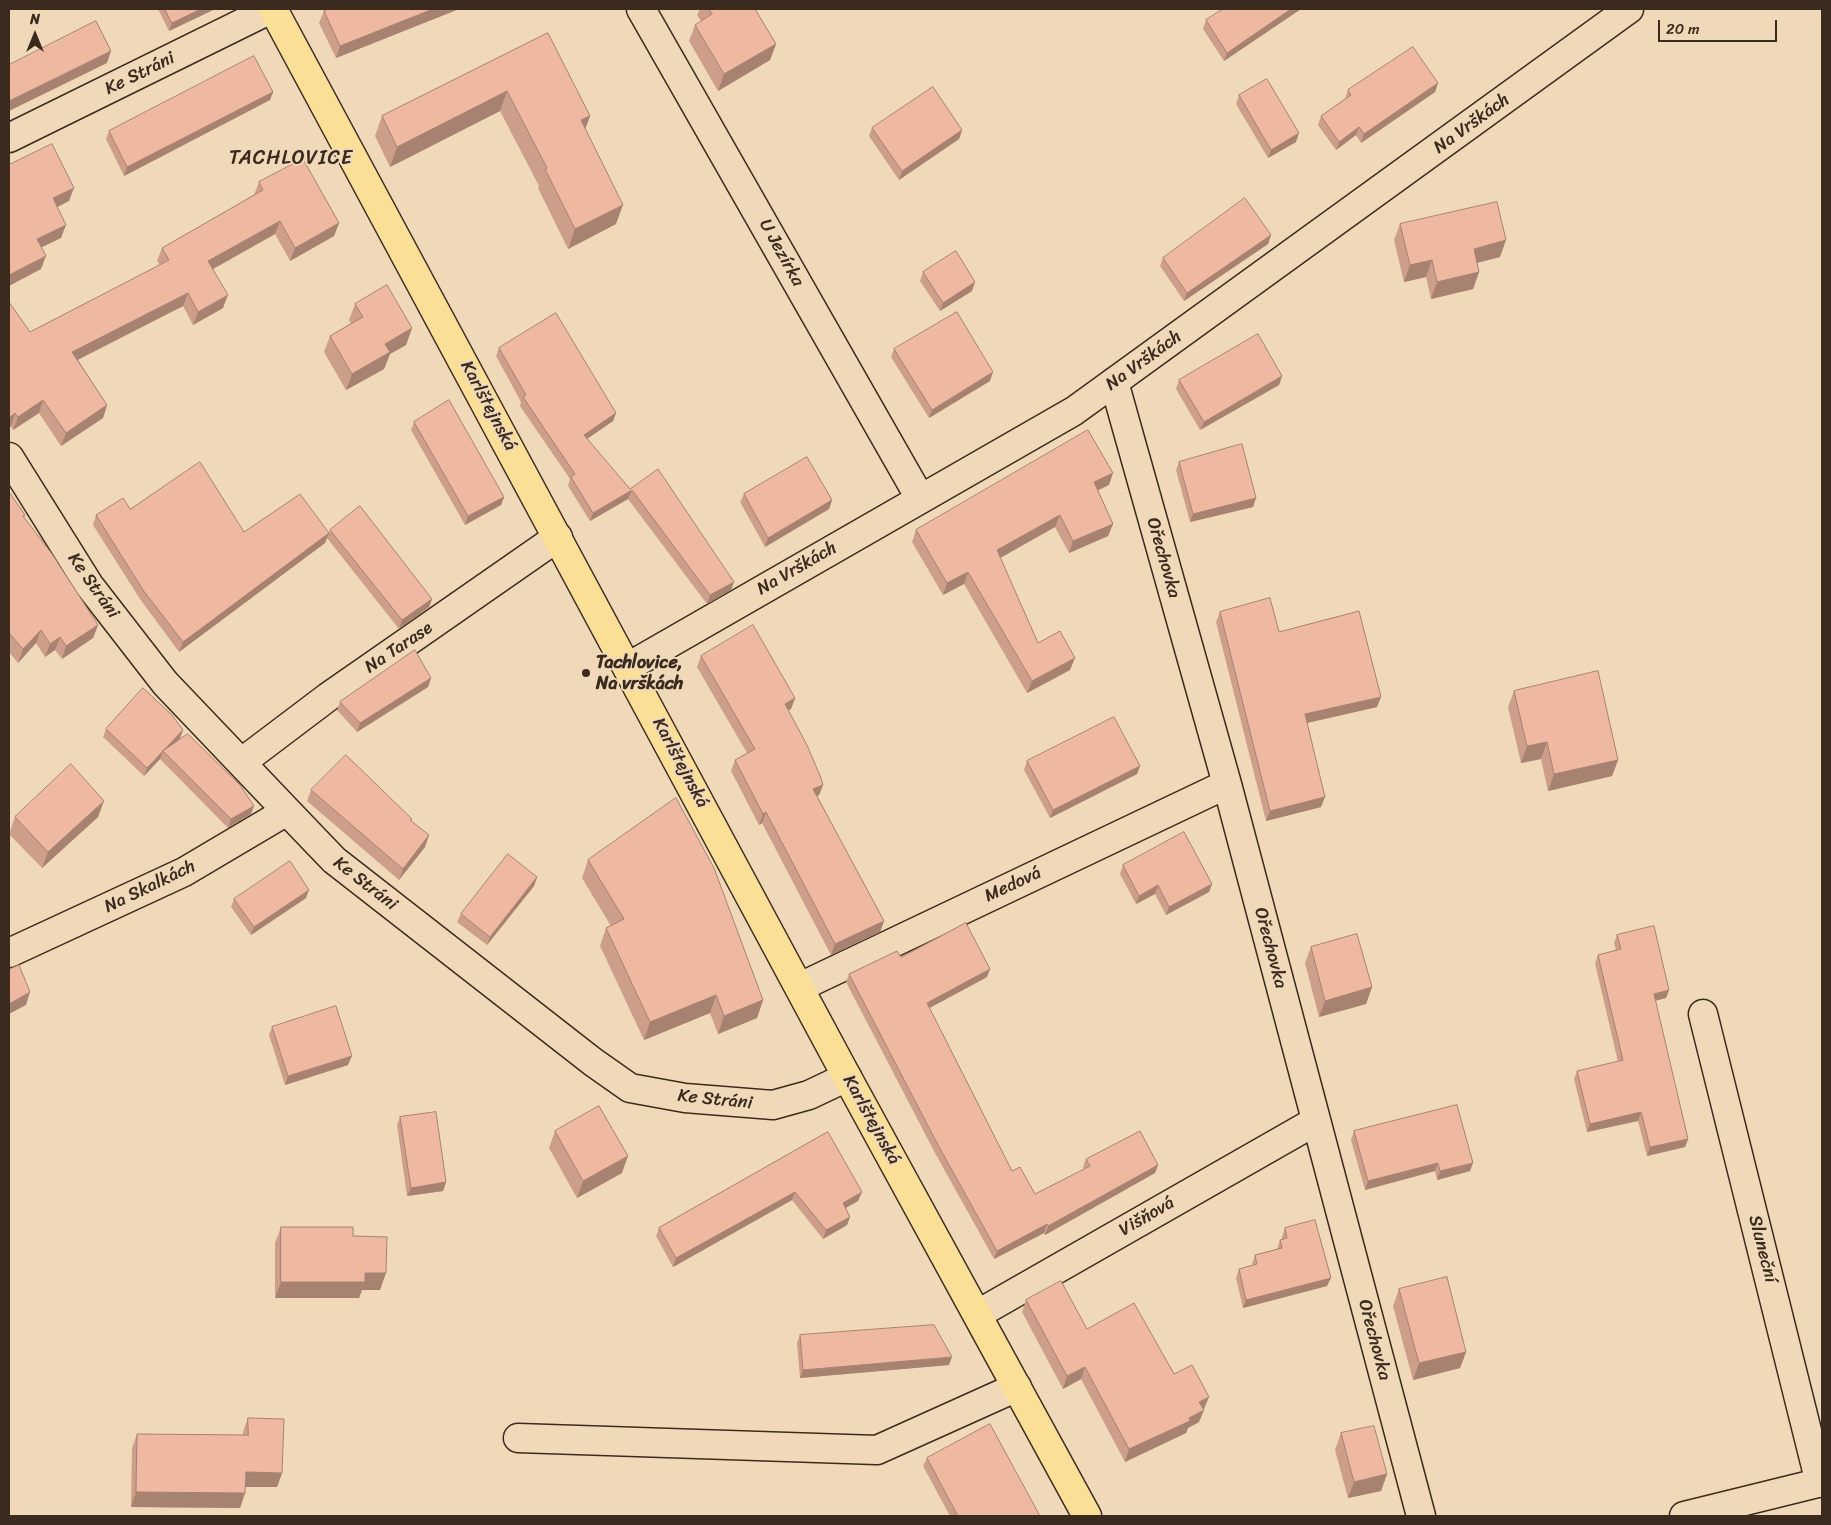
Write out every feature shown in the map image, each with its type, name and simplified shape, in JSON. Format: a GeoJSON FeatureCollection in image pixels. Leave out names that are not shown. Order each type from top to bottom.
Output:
{"type":"FeatureCollection","features":[{"type":"Feature","properties":{"kind":"main road","name":"Karlštejnská"},"geometry":{"type":"LineString","coordinates":[[272,9],[800,986],[847,1077],[978,1314],[1086,1516]]}},
{"type":"Feature","properties":{"kind":"street","name":"Ke Stráni"},"geometry":{"type":"LineString","coordinates":[[9,138],[272,9]]}},
{"type":"Feature","properties":{"kind":"street","name":"U Jezírka"},"geometry":{"type":"LineString","coordinates":[[641,9],[920,498]]}},
{"type":"Feature","properties":{"kind":"street","name":"Na Vrškách"},"geometry":{"type":"LineString","coordinates":[[628,667],[1074,411],[1629,9]]}},
{"type":"Feature","properties":{"kind":"street","name":"Ořechovka"},"geometry":{"type":"LineString","coordinates":[[1114,382],[1227,784],[1421,1516]]}},
{"type":"Feature","properties":{"kind":"street","name":"Ke Stráni"},"geometry":{"type":"LineString","coordinates":[[9,457],[101,600],[165,683],[334,860],[630,1088],[685,1098],[773,1105],[809,1095],[847,1077]]}},
{"type":"Feature","properties":{"kind":"street","name":"Na Tarase"},"geometry":{"type":"LineString","coordinates":[[242,762],[328,697],[558,537]]}},
{"type":"Feature","properties":{"kind":"street","name":"Medová"},"geometry":{"type":"LineString","coordinates":[[800,986],[1227,784]]}},
{"type":"Feature","properties":{"kind":"street","name":"Na Skalkách"},"geometry":{"type":"LineString","coordinates":[[9,953],[184,872],[287,811]]}},
{"type":"Feature","properties":{"kind":"street","name":"Sluneční"},"geometry":{"type":"LineString","coordinates":[[1703,1014],[1821,1483]]}},
{"type":"Feature","properties":{"kind":"street","name":"Višňová"},"geometry":{"type":"LineString","coordinates":[[978,1314],[1316,1120]]}},
{"type":"Feature","properties":{"kind":"street"},"geometry":{"type":"LineString","coordinates":[[518,1438],[877,1450],[1017,1387]]}},
{"type":"Feature","properties":{"kind":"street"},"geometry":{"type":"LineString","coordinates":[[1684,1516],[1821,1483]]}},
{"type":"Feature","properties":{"kind":"building"},"geometry":{"type":"Polygon","coordinates":[[[165,9],[201,9],[172,23],[165,9]]]}},
{"type":"Feature","properties":{"kind":"building"},"geometry":{"type":"Polygon","coordinates":[[[330,9],[433,9],[340,46],[324,11],[330,9]]]}},
{"type":"Feature","properties":{"kind":"building"},"geometry":{"type":"Polygon","coordinates":[[[709,9],[755,9],[776,44],[724,74],[695,25],[712,14],[709,9]]]}},
{"type":"Feature","properties":{"kind":"building"},"geometry":{"type":"Polygon","coordinates":[[[1223,9],[1291,9],[1227,53],[1206,20],[1223,9]]]}},
{"type":"Feature","properties":{"kind":"building"},"geometry":{"type":"Polygon","coordinates":[[[96,21],[111,51],[9,101],[9,65],[96,21]]]}},
{"type":"Feature","properties":{"kind":"building"},"geometry":{"type":"Polygon","coordinates":[[[548,33],[590,116],[581,120],[623,205],[575,229],[545,169],[547,168],[507,91],[397,147],[382,116],[548,33]]]}},
{"type":"Feature","properties":{"kind":"building"},"geometry":{"type":"Polygon","coordinates":[[[1413,47],[1438,83],[1364,134],[1359,127],[1339,142],[1321,116],[1351,95],[1348,90],[1413,47]]]}},
{"type":"Feature","properties":{"kind":"building"},"geometry":{"type":"Polygon","coordinates":[[[254,56],[273,92],[127,167],[109,131],[254,56]]]}},
{"type":"Feature","properties":{"kind":"building"},"geometry":{"type":"Polygon","coordinates":[[[1267,79],[1299,133],[1271,150],[1239,95],[1267,79]]]}},
{"type":"Feature","properties":{"kind":"building"},"geometry":{"type":"Polygon","coordinates":[[[933,87],[962,130],[902,171],[872,128],[933,87]]]}},
{"type":"Feature","properties":{"kind":"building"},"geometry":{"type":"Polygon","coordinates":[[[52,144],[74,188],[53,198],[66,225],[37,239],[46,256],[9,275],[9,165],[52,144]]]}},
{"type":"Feature","properties":{"kind":"building"},"geometry":{"type":"Polygon","coordinates":[[[303,159],[339,223],[295,248],[280,221],[208,261],[228,295],[198,312],[188,293],[72,352],[107,405],[66,433],[43,400],[18,417],[15,413],[9,418],[9,302],[30,332],[169,260],[162,248],[263,190],[259,182],[303,159]]]}},
{"type":"Feature","properties":{"kind":"building"},"geometry":{"type":"Polygon","coordinates":[[[1245,198],[1271,235],[1187,293],[1163,258],[1245,198]]]}},
{"type":"Feature","properties":{"kind":"building"},"geometry":{"type":"Polygon","coordinates":[[[1497,202],[1506,240],[1474,249],[1479,272],[1437,282],[1432,260],[1410,265],[1400,224],[1497,202]]]}},
{"type":"Feature","properties":{"kind":"building"},"geometry":{"type":"Polygon","coordinates":[[[956,251],[975,282],[943,303],[923,272],[956,251]]]}},
{"type":"Feature","properties":{"kind":"building"},"geometry":{"type":"Polygon","coordinates":[[[387,285],[412,328],[385,344],[390,352],[352,374],[330,336],[363,317],[355,304],[387,285]]]}},
{"type":"Feature","properties":{"kind":"building"},"geometry":{"type":"Polygon","coordinates":[[[957,312],[993,372],[932,410],[894,349],[957,312]]]}},
{"type":"Feature","properties":{"kind":"building"},"geometry":{"type":"Polygon","coordinates":[[[556,313],[616,413],[584,435],[630,489],[658,469],[734,582],[710,595],[632,490],[593,513],[571,477],[575,474],[523,397],[526,395],[499,348],[556,313]]]}},
{"type":"Feature","properties":{"kind":"building"},"geometry":{"type":"Polygon","coordinates":[[[1258,334],[1282,376],[1204,422],[1179,380],[1258,334]]]}},
{"type":"Feature","properties":{"kind":"building"},"geometry":{"type":"Polygon","coordinates":[[[449,400],[504,497],[468,516],[414,422],[449,400]]]}},
{"type":"Feature","properties":{"kind":"building"},"geometry":{"type":"Polygon","coordinates":[[[1088,430],[1113,473],[1094,482],[1113,524],[1073,541],[1060,515],[997,550],[1038,643],[1060,631],[1075,658],[1032,681],[968,572],[947,583],[916,530],[1088,430]]]}},
{"type":"Feature","properties":{"kind":"building"},"geometry":{"type":"Polygon","coordinates":[[[1242,444],[1256,498],[1193,514],[1179,462],[1242,444]]]}},
{"type":"Feature","properties":{"kind":"building"},"geometry":{"type":"Polygon","coordinates":[[[807,457],[832,500],[768,538],[744,494],[807,457]]]}},
{"type":"Feature","properties":{"kind":"building"},"geometry":{"type":"Polygon","coordinates":[[[200,462],[244,532],[300,494],[329,533],[183,642],[143,590],[96,515],[123,498],[130,509],[200,462]]]}},
{"type":"Feature","properties":{"kind":"building"},"geometry":{"type":"Polygon","coordinates":[[[9,492],[25,515],[23,516],[52,554],[98,625],[66,646],[60,637],[50,644],[41,630],[23,649],[9,633],[9,492]]]}},
{"type":"Feature","properties":{"kind":"building"},"geometry":{"type":"Polygon","coordinates":[[[360,506],[432,599],[402,620],[330,530],[360,506]]]}},
{"type":"Feature","properties":{"kind":"building"},"geometry":{"type":"Polygon","coordinates":[[[1270,598],[1279,632],[1359,611],[1381,697],[1305,714],[1325,797],[1270,811],[1220,612],[1270,598]]]}},
{"type":"Feature","properties":{"kind":"building"},"geometry":{"type":"Polygon","coordinates":[[[753,625],[795,698],[785,704],[807,745],[821,778],[823,785],[813,789],[884,921],[835,944],[766,812],[763,814],[735,760],[755,749],[701,656],[753,625]]]}},
{"type":"Feature","properties":{"kind":"building"},"geometry":{"type":"Polygon","coordinates":[[[415,650],[431,678],[360,723],[340,702],[415,650]]]}},
{"type":"Feature","properties":{"kind":"building"},"geometry":{"type":"Polygon","coordinates":[[[1598,671],[1618,760],[1554,774],[1547,742],[1527,746],[1514,691],[1598,671]]]}},
{"type":"Feature","properties":{"kind":"building"},"geometry":{"type":"Polygon","coordinates":[[[143,688],[172,715],[183,730],[147,768],[106,729],[143,688]]]}},
{"type":"Feature","properties":{"kind":"building"},"geometry":{"type":"Polygon","coordinates":[[[1114,717],[1140,766],[1053,810],[1027,761],[1114,717]]]}},
{"type":"Feature","properties":{"kind":"building"},"geometry":{"type":"Polygon","coordinates":[[[188,734],[240,785],[254,806],[231,819],[163,751],[188,734]]]}},
{"type":"Feature","properties":{"kind":"building"},"geometry":{"type":"Polygon","coordinates":[[[346,755],[412,819],[410,820],[429,835],[403,869],[311,790],[346,755]]]}},
{"type":"Feature","properties":{"kind":"building"},"geometry":{"type":"Polygon","coordinates":[[[71,764],[104,801],[48,852],[15,817],[71,764]]]}},
{"type":"Feature","properties":{"kind":"building"},"geometry":{"type":"Polygon","coordinates":[[[676,798],[714,868],[763,1000],[724,1016],[716,995],[650,1022],[606,928],[624,919],[588,860],[676,798]]]}},
{"type":"Feature","properties":{"kind":"building"},"geometry":{"type":"Polygon","coordinates":[[[1184,832],[1212,884],[1169,907],[1158,885],[1139,896],[1123,865],[1184,832]]]}},
{"type":"Feature","properties":{"kind":"building"},"geometry":{"type":"Polygon","coordinates":[[[508,854],[537,877],[490,937],[461,914],[508,854]]]}},
{"type":"Feature","properties":{"kind":"building"},"geometry":{"type":"Polygon","coordinates":[[[290,861],[309,890],[254,927],[234,899],[290,861]]]}},
{"type":"Feature","properties":{"kind":"building"},"geometry":{"type":"Polygon","coordinates":[[[966,923],[990,969],[927,1003],[1012,1171],[1020,1167],[1035,1194],[1090,1166],[1086,1159],[1140,1131],[1158,1165],[1048,1226],[1047,1224],[997,1251],[938,1145],[849,974],[897,951],[901,957],[966,923]]]}},
{"type":"Feature","properties":{"kind":"building"},"geometry":{"type":"Polygon","coordinates":[[[1654,926],[1669,990],[1654,994],[1688,1139],[1650,1147],[1641,1112],[1590,1124],[1577,1071],[1623,1060],[1598,955],[1621,949],[1617,935],[1654,926]]]}},
{"type":"Feature","properties":{"kind":"building"},"geometry":{"type":"Polygon","coordinates":[[[1357,934],[1372,987],[1325,1001],[1311,947],[1357,934]]]}},
{"type":"Feature","properties":{"kind":"building"},"geometry":{"type":"Polygon","coordinates":[[[19,965],[30,992],[9,1004],[9,970],[19,965]]]}},
{"type":"Feature","properties":{"kind":"building"},"geometry":{"type":"Polygon","coordinates":[[[336,1006],[352,1056],[288,1076],[272,1027],[336,1006]]]}},
{"type":"Feature","properties":{"kind":"building"},"geometry":{"type":"Polygon","coordinates":[[[1457,1105],[1473,1163],[1440,1171],[1438,1163],[1368,1181],[1354,1131],[1457,1105]]]}},
{"type":"Feature","properties":{"kind":"building"},"geometry":{"type":"Polygon","coordinates":[[[599,1106],[628,1156],[583,1181],[555,1131],[599,1106]]]}},
{"type":"Feature","properties":{"kind":"building"},"geometry":{"type":"Polygon","coordinates":[[[436,1112],[446,1182],[411,1188],[400,1117],[436,1112]]]}},
{"type":"Feature","properties":{"kind":"building"},"geometry":{"type":"Polygon","coordinates":[[[828,1132],[862,1192],[843,1203],[850,1217],[826,1230],[795,1192],[676,1258],[659,1228],[828,1132]]]}},
{"type":"Feature","properties":{"kind":"building"},"geometry":{"type":"Polygon","coordinates":[[[1315,1220],[1331,1278],[1246,1300],[1239,1269],[1257,1264],[1255,1255],[1282,1248],[1280,1240],[1287,1238],[1285,1228],[1315,1220]]]}},
{"type":"Feature","properties":{"kind":"building"},"geometry":{"type":"Polygon","coordinates":[[[281,1227],[353,1227],[353,1236],[387,1237],[386,1273],[365,1273],[365,1282],[281,1282],[281,1227]]]}},
{"type":"Feature","properties":{"kind":"building"},"geometry":{"type":"Polygon","coordinates":[[[1447,1277],[1466,1352],[1419,1363],[1399,1289],[1447,1277]]]}},
{"type":"Feature","properties":{"kind":"building"},"geometry":{"type":"Polygon","coordinates":[[[1061,1281],[1087,1329],[1134,1303],[1174,1374],[1192,1365],[1209,1397],[1199,1402],[1204,1410],[1189,1418],[1190,1421],[1129,1449],[1085,1367],[1067,1376],[1026,1300],[1061,1281]]]}},
{"type":"Feature","properties":{"kind":"building"},"geometry":{"type":"Polygon","coordinates":[[[934,1325],[952,1357],[803,1370],[800,1335],[934,1325]]]}},
{"type":"Feature","properties":{"kind":"building"},"geometry":{"type":"Polygon","coordinates":[[[248,1418],[284,1419],[282,1473],[246,1472],[245,1493],[136,1492],[137,1434],[248,1435],[248,1418]]]}},
{"type":"Feature","properties":{"kind":"building"},"geometry":{"type":"Polygon","coordinates":[[[990,1424],[1040,1516],[958,1516],[927,1458],[990,1424]]]}},
{"type":"Feature","properties":{"kind":"building"},"geometry":{"type":"Polygon","coordinates":[[[1374,1426],[1387,1474],[1354,1482],[1341,1433],[1374,1426]]]}},
{"type":"Feature","properties":{"kind":"place","name":"Tachlovice, Na vrškách"},"geometry":{"type":"Point","coordinates":[586,673]}},
{"type":"Feature","properties":{"kind":"district","name":"TACHLOVICE"},"geometry":{"type":"Point","coordinates":[291,159]}}]}
